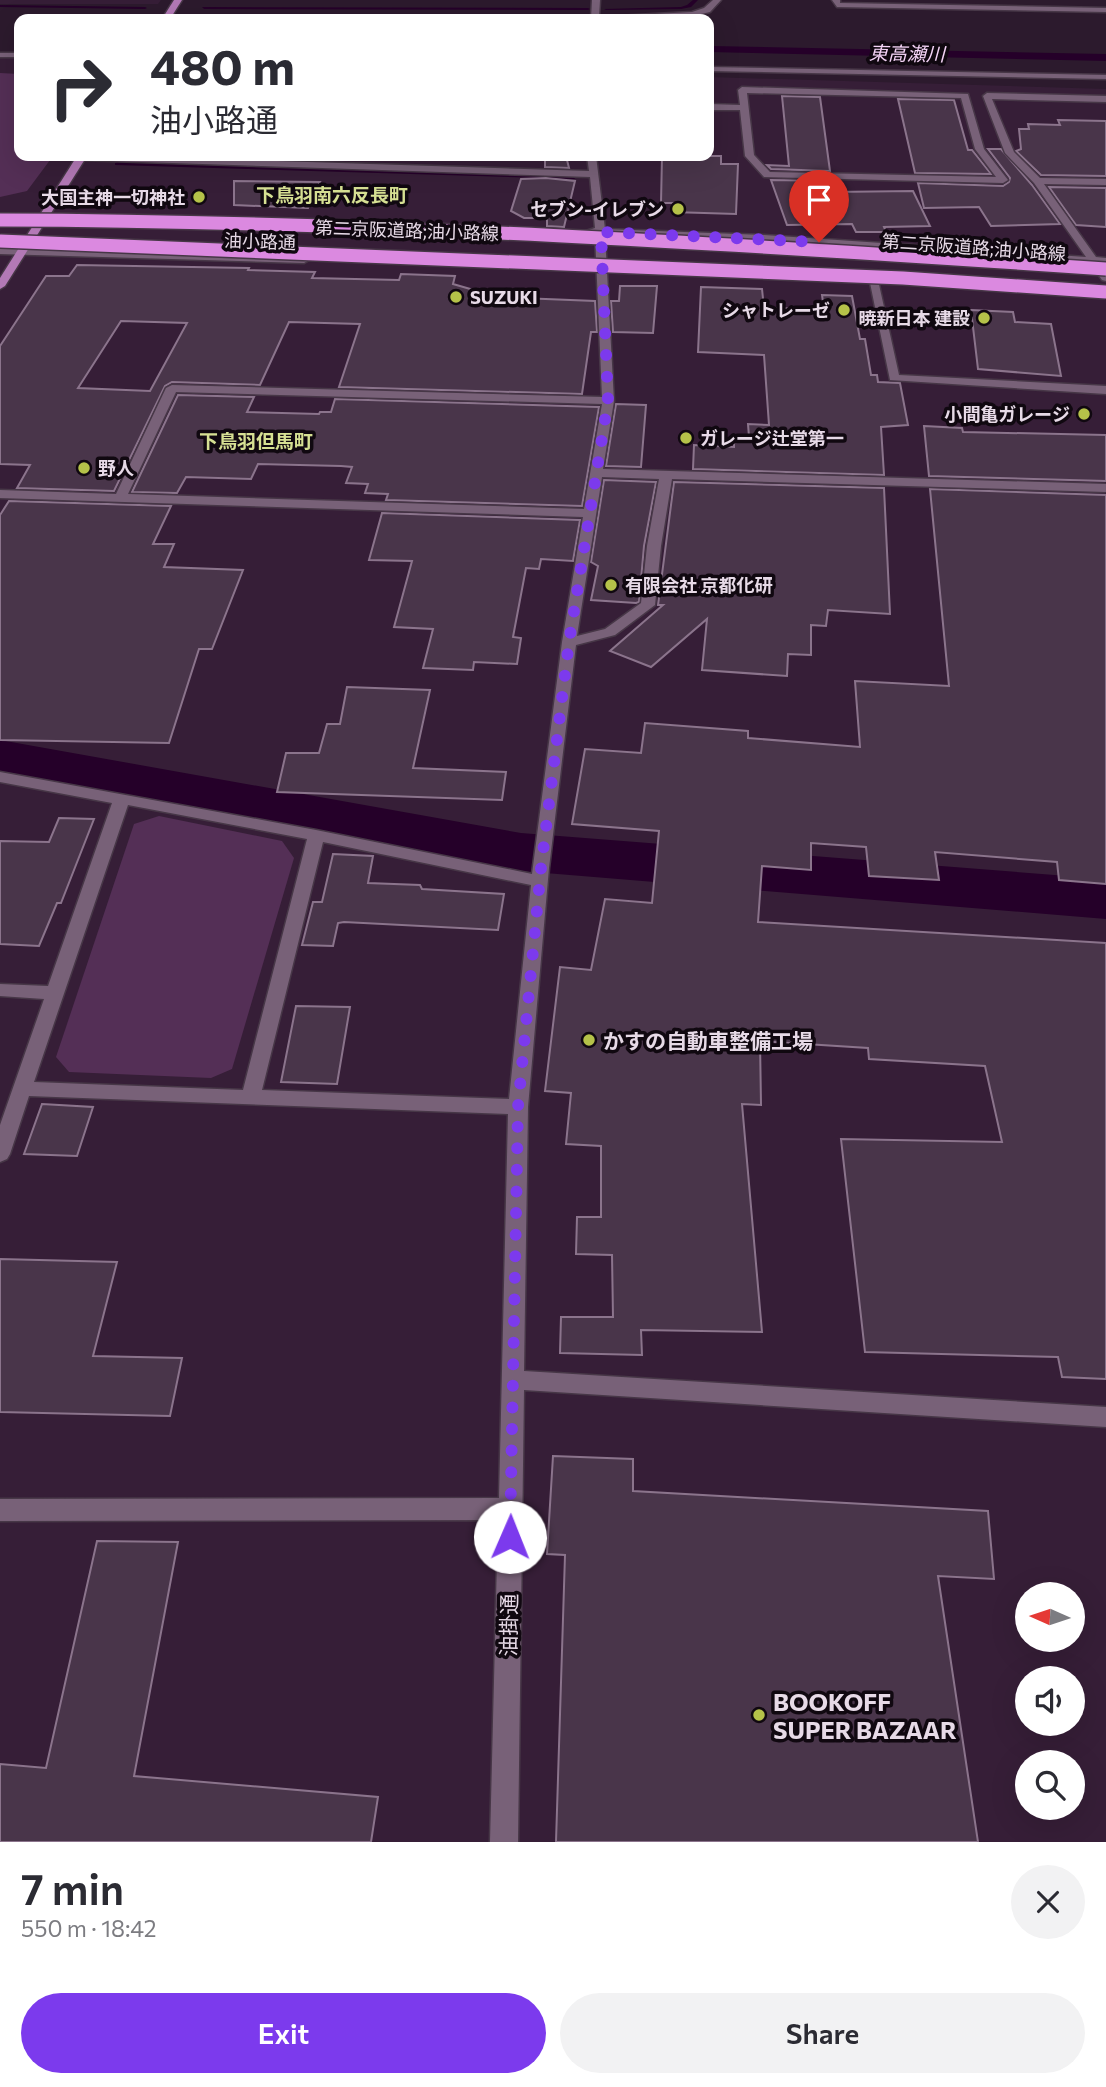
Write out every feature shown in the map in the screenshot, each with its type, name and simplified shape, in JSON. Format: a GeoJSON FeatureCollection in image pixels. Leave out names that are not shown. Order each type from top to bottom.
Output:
{"type":"FeatureCollection","features":[{"type":"Feature","properties":{"kind":"highway","name":"第二京阪道路;油小路線"},"geometry":{"type":"LineString","coordinates":[[0,222],[499,240],[858,258],[1106,276]]}},
{"type":"Feature","properties":{"kind":"highway","name":"第二京阪道路;油小路線"},"geometry":{"type":"LineString","coordinates":[[0,235],[651,257],[1106,276]]}},
{"type":"Feature","properties":{"kind":"highway"},"geometry":{"type":"LineString","coordinates":[[0,241],[809,274],[1106,294]]}},
{"type":"Feature","properties":{"kind":"main road"},"geometry":{"type":"LineString","coordinates":[[0,286],[78,161]]}},
{"type":"Feature","properties":{"kind":"street"},"geometry":{"type":"LineString","coordinates":[[596,10],[692,14],[706,10],[717,0]]}},
{"type":"Feature","properties":{"kind":"street"},"geometry":{"type":"LineString","coordinates":[[836,0],[837,5],[971,4],[1106,10]]}},
{"type":"Feature","properties":{"kind":"street"},"geometry":{"type":"LineString","coordinates":[[714,69],[1106,77]]}},
{"type":"Feature","properties":{"kind":"street"},"geometry":{"type":"LineString","coordinates":[[742,90],[965,96],[980,149],[1003,180],[767,175],[750,156],[744,108],[742,90]]}},
{"type":"Feature","properties":{"kind":"street"},"geometry":{"type":"LineString","coordinates":[[1106,99],[987,96],[1010,153],[1037,181],[1101,261],[1106,276]]}},
{"type":"Feature","properties":{"kind":"street"},"geometry":{"type":"LineString","coordinates":[[714,107],[744,108]]}},
{"type":"Feature","properties":{"kind":"street"},"geometry":{"type":"LineString","coordinates":[[201,161],[593,174]]}},
{"type":"Feature","properties":{"kind":"street","name":"油掛通"},"geometry":{"type":"LineString","coordinates":[[504,1842],[518,1107],[540,875],[569,642],[608,401],[604,268],[592,161]]}},
{"type":"Feature","properties":{"kind":"street"},"geometry":{"type":"LineString","coordinates":[[1037,181],[1106,182]]}},
{"type":"Feature","properties":{"kind":"street","name":"油小路通"},"geometry":{"type":"LineString","coordinates":[[0,214],[764,238],[1101,261]]}},
{"type":"Feature","properties":{"kind":"street","name":"油小路通"},"geometry":{"type":"LineString","coordinates":[[0,251],[604,268],[1106,294]]}},
{"type":"Feature","properties":{"kind":"street"},"geometry":{"type":"LineString","coordinates":[[873,280],[894,378],[1106,390]]}},
{"type":"Feature","properties":{"kind":"street"},"geometry":{"type":"LineString","coordinates":[[120,498],[173,388],[608,401]]}},
{"type":"Feature","properties":{"kind":"street"},"geometry":{"type":"LineString","coordinates":[[596,473],[1106,488]]}},
{"type":"Feature","properties":{"kind":"street"},"geometry":{"type":"LineString","coordinates":[[569,642],[610,632],[648,605],[653,547],[666,475]]}},
{"type":"Feature","properties":{"kind":"street"},"geometry":{"type":"LineString","coordinates":[[0,494],[589,513]]}},
{"type":"Feature","properties":{"kind":"street"},"geometry":{"type":"LineString","coordinates":[[0,777],[540,875]]}},
{"type":"Feature","properties":{"kind":"street"},"geometry":{"type":"LineString","coordinates":[[0,1154],[121,801]]}},
{"type":"Feature","properties":{"kind":"street"},"geometry":{"type":"LineString","coordinates":[[251,1097],[316,835]]}},
{"type":"Feature","properties":{"kind":"street"},"geometry":{"type":"LineString","coordinates":[[0,990],[55,993]]}},
{"type":"Feature","properties":{"kind":"street"},"geometry":{"type":"LineString","coordinates":[[22,1089],[518,1107]]}},
{"type":"Feature","properties":{"kind":"street"},"geometry":{"type":"LineString","coordinates":[[513,1380],[1106,1417]]}},
{"type":"Feature","properties":{"kind":"street"},"geometry":{"type":"LineString","coordinates":[[0,1510],[510,1509]]}},
{"type":"Feature","properties":{"kind":"shaded area"},"geometry":{"type":"Polygon","coordinates":[[[0,0],[161,0],[158,4],[0,4],[0,0]]]}},
{"type":"Feature","properties":{"kind":"shaded area"},"geometry":{"type":"Polygon","coordinates":[[[0,57],[14,58],[14,161],[714,161],[714,77],[1106,89],[1106,1842],[0,1842],[0,57]]]}},
{"type":"Feature","properties":{"kind":"shaded area"},"geometry":{"type":"Polygon","coordinates":[[[0,73],[14,74],[14,161],[49,161],[27,191],[0,197],[0,73]]]}},
{"type":"Feature","properties":{"kind":"shaded area"},"geometry":{"type":"Polygon","coordinates":[[[159,816],[282,841],[294,858],[232,1069],[211,1078],[69,1072],[56,1057],[134,824],[159,816]]]}},
{"type":"Feature","properties":{"kind":"water","name":"東高瀬川"},"geometry":{"type":"Polygon","coordinates":[[[714,46],[1106,54],[1106,61],[714,52],[714,46]]]}},
{"type":"Feature","properties":{"kind":"building"},"geometry":{"type":"Polygon","coordinates":[[[782,96],[820,97],[830,171],[771,169],[767,165],[789,166],[782,96]]]}},
{"type":"Feature","properties":{"kind":"building"},"geometry":{"type":"Polygon","coordinates":[[[898,99],[954,100],[968,150],[972,150],[991,174],[915,173],[898,99]]]}},
{"type":"Feature","properties":{"kind":"building"},"geometry":{"type":"Polygon","coordinates":[[[1058,120],[1106,121],[1106,176],[1041,175],[1016,151],[1021,149],[1019,129],[1029,129],[1028,124],[1060,125],[1058,120]]]}},
{"type":"Feature","properties":{"kind":"building"},"geometry":{"type":"Polygon","coordinates":[[[988,149],[1001,149],[1032,185],[1060,224],[991,226],[979,207],[924,208],[918,183],[1003,186],[1009,182],[1010,178],[988,149]]]}},
{"type":"Feature","properties":{"kind":"building"},"geometry":{"type":"Polygon","coordinates":[[[714,156],[721,156],[721,164],[738,164],[736,214],[672,212],[673,203],[661,203],[662,161],[714,161],[714,156]]]}},
{"type":"Feature","properties":{"kind":"building"},"geometry":{"type":"Polygon","coordinates":[[[545,161],[567,161],[569,168],[545,167],[545,161]]]}},
{"type":"Feature","properties":{"kind":"building"},"geometry":{"type":"Polygon","coordinates":[[[521,179],[575,181],[564,227],[547,226],[547,218],[524,218],[511,211],[521,179]]]}},
{"type":"Feature","properties":{"kind":"building"},"geometry":{"type":"Polygon","coordinates":[[[771,180],[831,181],[832,192],[913,191],[930,226],[884,227],[886,232],[856,232],[852,224],[787,225],[771,180]]]}},
{"type":"Feature","properties":{"kind":"building"},"geometry":{"type":"Polygon","coordinates":[[[234,181],[320,182],[308,208],[234,205],[234,181]]]}},
{"type":"Feature","properties":{"kind":"building"},"geometry":{"type":"Polygon","coordinates":[[[1049,187],[1106,188],[1106,227],[1076,225],[1049,187]]]}},
{"type":"Feature","properties":{"kind":"building"},"geometry":{"type":"Polygon","coordinates":[[[77,265],[315,272],[312,278],[399,280],[401,274],[455,276],[453,284],[498,297],[595,301],[597,332],[591,332],[582,394],[339,387],[360,324],[289,322],[260,385],[172,382],[165,386],[114,491],[17,488],[30,465],[0,464],[0,346],[46,276],[69,276],[77,265]],[[121,321],[78,388],[150,391],[187,323],[121,321]]]}},
{"type":"Feature","properties":{"kind":"building"},"geometry":{"type":"Polygon","coordinates":[[[620,286],[657,286],[653,333],[613,332],[611,301],[619,301],[620,286]]]}},
{"type":"Feature","properties":{"kind":"building"},"geometry":{"type":"Polygon","coordinates":[[[701,287],[762,289],[764,308],[824,309],[822,295],[852,296],[860,339],[865,339],[871,375],[877,375],[878,382],[900,383],[908,425],[881,427],[884,475],[693,469],[694,445],[734,447],[734,436],[749,437],[748,424],[769,425],[764,355],[698,352],[701,287]]]}},
{"type":"Feature","properties":{"kind":"building"},"geometry":{"type":"Polygon","coordinates":[[[971,310],[1013,312],[1015,322],[1051,324],[1061,376],[978,369],[971,310]]]}},
{"type":"Feature","properties":{"kind":"building"},"geometry":{"type":"Polygon","coordinates":[[[178,395],[254,397],[247,412],[319,414],[331,412],[335,399],[599,407],[582,506],[386,500],[388,494],[365,493],[368,484],[346,483],[352,467],[341,466],[258,464],[251,479],[186,477],[177,493],[132,492],[178,395]]]}},
{"type":"Feature","properties":{"kind":"building"},"geometry":{"type":"Polygon","coordinates":[[[616,404],[646,405],[641,467],[606,466],[616,404]]]}},
{"type":"Feature","properties":{"kind":"building"},"geometry":{"type":"Polygon","coordinates":[[[924,426],[962,428],[963,432],[1106,435],[1106,481],[929,476],[924,426]]]}},
{"type":"Feature","properties":{"kind":"building"},"geometry":{"type":"Polygon","coordinates":[[[604,480],[656,482],[644,546],[639,602],[636,603],[591,600],[598,566],[591,562],[604,480]]]}},
{"type":"Feature","properties":{"kind":"building"},"geometry":{"type":"Polygon","coordinates":[[[674,482],[884,488],[890,614],[828,610],[826,626],[811,625],[811,655],[788,654],[787,676],[702,670],[707,619],[651,667],[610,651],[663,605],[658,605],[674,482]]]}},
{"type":"Feature","properties":{"kind":"building"},"geometry":{"type":"Polygon","coordinates":[[[930,489],[1106,495],[1106,884],[1059,880],[1057,862],[935,852],[939,880],[869,876],[866,847],[811,843],[811,870],[762,866],[758,922],[1106,943],[1106,1379],[1062,1377],[1058,1357],[865,1352],[841,1139],[1002,1142],[985,1066],[869,1059],[868,1048],[760,1041],[761,1105],[742,1104],[762,1332],[641,1330],[642,1355],[560,1353],[561,1317],[613,1317],[612,1255],[576,1254],[577,1217],[601,1217],[601,1146],[566,1144],[571,1093],[545,1091],[560,967],[591,970],[605,899],[652,903],[659,831],[572,824],[585,749],[641,753],[645,723],[748,731],[748,738],[860,747],[855,681],[949,686],[930,489]]]}},
{"type":"Feature","properties":{"kind":"building"},"geometry":{"type":"Polygon","coordinates":[[[9,501],[171,506],[153,544],[174,544],[164,567],[243,570],[212,649],[199,649],[169,743],[0,740],[0,515],[9,501]]]}},
{"type":"Feature","properties":{"kind":"building"},"geometry":{"type":"Polygon","coordinates":[[[382,513],[580,520],[573,561],[541,559],[539,569],[526,568],[513,637],[521,638],[517,664],[474,662],[473,670],[423,668],[433,629],[394,627],[412,561],[369,560],[382,513]]]}},
{"type":"Feature","properties":{"kind":"building"},"geometry":{"type":"Polygon","coordinates":[[[347,687],[430,690],[413,768],[506,772],[502,800],[277,792],[286,753],[319,753],[327,724],[340,724],[347,687]]]}},
{"type":"Feature","properties":{"kind":"building"},"geometry":{"type":"Polygon","coordinates":[[[59,818],[94,819],[61,903],[57,903],[39,946],[0,944],[0,841],[49,842],[59,818]]]}},
{"type":"Feature","properties":{"kind":"building"},"geometry":{"type":"Polygon","coordinates":[[[333,854],[373,856],[368,883],[420,885],[422,889],[504,894],[498,930],[344,922],[338,923],[333,946],[302,945],[313,902],[322,902],[333,854]]]}},
{"type":"Feature","properties":{"kind":"building"},"geometry":{"type":"Polygon","coordinates":[[[296,1006],[350,1007],[337,1084],[281,1082],[296,1006]]]}},
{"type":"Feature","properties":{"kind":"building"},"geometry":{"type":"Polygon","coordinates":[[[42,1104],[93,1107],[77,1156],[24,1154],[42,1104]]]}},
{"type":"Feature","properties":{"kind":"building"},"geometry":{"type":"Polygon","coordinates":[[[0,1259],[117,1262],[93,1356],[182,1358],[170,1416],[0,1412],[0,1259]]]}},
{"type":"Feature","properties":{"kind":"building","name":"BOOKOFF SUPER BAZAAR"},"geometry":{"type":"Polygon","coordinates":[[[553,1456],[633,1459],[633,1491],[988,1511],[994,1579],[938,1576],[978,1842],[556,1842],[565,1555],[547,1554],[553,1456]]]}},
{"type":"Feature","properties":{"kind":"building"},"geometry":{"type":"Polygon","coordinates":[[[97,1541],[178,1542],[134,1776],[378,1797],[371,1842],[0,1842],[0,1764],[46,1768],[97,1541]]]}},
{"type":"Feature","properties":{"kind":"waterway"},"geometry":{"type":"LineString","coordinates":[[606,9],[681,8],[696,0]]}},
{"type":"Feature","properties":{"kind":"waterway"},"geometry":{"type":"LineString","coordinates":[[0,6],[145,8]]}},
{"type":"Feature","properties":{"kind":"waterway"},"geometry":{"type":"LineString","coordinates":[[204,8],[588,9]]}},
{"type":"Feature","properties":{"kind":"waterway"},"geometry":{"type":"LineString","coordinates":[[117,164],[574,177]]}},
{"type":"Feature","properties":{"kind":"waterway"},"geometry":{"type":"LineString","coordinates":[[0,756],[521,852],[1106,899]]}},
{"type":"Feature","properties":{"kind":"place","name":"大国主神一切神社"},"geometry":{"type":"Point","coordinates":[199,197]}},
{"type":"Feature","properties":{"kind":"place","name":"セブン-イレブン"},"geometry":{"type":"Point","coordinates":[678,209]}},
{"type":"Feature","properties":{"kind":"place","name":"SUZUKI"},"geometry":{"type":"Point","coordinates":[456,297]}},
{"type":"Feature","properties":{"kind":"place","name":"シャトレーゼ"},"geometry":{"type":"Point","coordinates":[844,310]}},
{"type":"Feature","properties":{"kind":"place","name":"暁新日本 建設"},"geometry":{"type":"Point","coordinates":[984,318]}},
{"type":"Feature","properties":{"kind":"place","name":"小間亀ガレージ"},"geometry":{"type":"Point","coordinates":[1084,414]}},
{"type":"Feature","properties":{"kind":"place","name":"ガレージ辻堂第一"},"geometry":{"type":"Point","coordinates":[686,438]}},
{"type":"Feature","properties":{"kind":"place","name":"野人"},"geometry":{"type":"Point","coordinates":[84,468]}},
{"type":"Feature","properties":{"kind":"place","name":"有限会社 京都化研"},"geometry":{"type":"Point","coordinates":[611,585]}},
{"type":"Feature","properties":{"kind":"place","name":"かすの自動車整備工場"},"geometry":{"type":"Point","coordinates":[589,1040]}},
{"type":"Feature","properties":{"kind":"place","name":"BOOKOFF SUPER BAZAAR"},"geometry":{"type":"Point","coordinates":[759,1715]}},
{"type":"Feature","properties":{"kind":"district","name":"下鳥羽南六反長町"},"geometry":{"type":"Point","coordinates":[332,194]}},
{"type":"Feature","properties":{"kind":"district","name":"下鳥羽但馬町"},"geometry":{"type":"Point","coordinates":[256,440]}},
{"type":"Feature","properties":{"kind":"route"},"geometry":{"type":"LineString","coordinates":[[510,1537],[518,1107],[541,868],[569,642],[608,401],[601,232],[819,242]]}}]}
